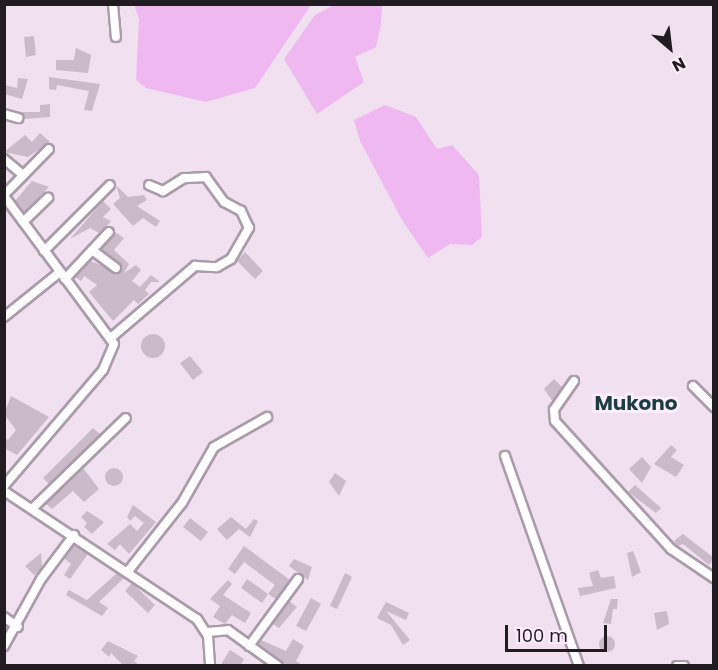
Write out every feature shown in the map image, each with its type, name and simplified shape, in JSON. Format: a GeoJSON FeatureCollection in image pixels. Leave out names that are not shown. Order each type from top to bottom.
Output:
{"type":"FeatureCollection","features":[{"type":"Feature","properties":{"kind":"street"},"geometry":{"type":"LineString","coordinates":[[113,4],[116,37]]}},
{"type":"Feature","properties":{"kind":"street"},"geometry":{"type":"LineString","coordinates":[[4,114],[18,118]]}},
{"type":"Feature","properties":{"kind":"street"},"geometry":{"type":"LineString","coordinates":[[49,149],[4,196],[63,276],[113,336],[112,358],[4,488],[129,570],[207,632],[228,630],[278,666]]}},
{"type":"Feature","properties":{"kind":"street"},"geometry":{"type":"LineString","coordinates":[[4,159],[23,176]]}},
{"type":"Feature","properties":{"kind":"street"},"geometry":{"type":"LineString","coordinates":[[113,336],[195,266],[217,267],[231,259],[249,228],[241,211],[224,202],[206,177],[184,178],[163,192],[149,185]]}},
{"type":"Feature","properties":{"kind":"street"},"geometry":{"type":"LineString","coordinates":[[44,250],[110,185]]}},
{"type":"Feature","properties":{"kind":"street"},"geometry":{"type":"LineString","coordinates":[[23,222],[48,198]]}},
{"type":"Feature","properties":{"kind":"street"},"geometry":{"type":"LineString","coordinates":[[4,317],[63,276],[109,232]]}},
{"type":"Feature","properties":{"kind":"street"},"geometry":{"type":"LineString","coordinates":[[92,250],[116,268]]}},
{"type":"Feature","properties":{"kind":"street"},"geometry":{"type":"LineString","coordinates":[[574,381],[554,410],[555,421],[671,549],[714,578]]}},
{"type":"Feature","properties":{"kind":"street"},"geometry":{"type":"LineString","coordinates":[[693,386],[714,407]]}},
{"type":"Feature","properties":{"kind":"street"},"geometry":{"type":"LineString","coordinates":[[129,570],[182,503],[214,447],[267,417]]}},
{"type":"Feature","properties":{"kind":"street"},"geometry":{"type":"LineString","coordinates":[[33,508],[126,418]]}},
{"type":"Feature","properties":{"kind":"street"},"geometry":{"type":"LineString","coordinates":[[505,456],[579,666]]}},
{"type":"Feature","properties":{"kind":"street"},"geometry":{"type":"LineString","coordinates":[[4,646],[18,627],[41,579],[74,535]]}},
{"type":"Feature","properties":{"kind":"street"},"geometry":{"type":"LineString","coordinates":[[249,646],[298,579]]}},
{"type":"Feature","properties":{"kind":"street"},"geometry":{"type":"LineString","coordinates":[[4,617],[18,627]]}},
{"type":"Feature","properties":{"kind":"street"},"geometry":{"type":"LineString","coordinates":[[207,632],[210,666]]}},
{"type":"Feature","properties":{"kind":"street"},"geometry":{"type":"LineString","coordinates":[[677,666],[684,666]]}},
{"type":"Feature","properties":{"kind":"shaded area"},"geometry":{"type":"Polygon","coordinates":[[[134,4],[311,5],[255,88],[206,102],[146,88],[136,80],[139,19],[134,4]]]}},
{"type":"Feature","properties":{"kind":"shaded area"},"geometry":{"type":"Polygon","coordinates":[[[334,5],[382,5],[381,24],[376,47],[355,57],[364,82],[317,114],[284,59],[315,15],[334,5]]]}},
{"type":"Feature","properties":{"kind":"shaded area"},"geometry":{"type":"Polygon","coordinates":[[[385,105],[416,117],[437,149],[452,145],[479,175],[482,237],[472,245],[450,244],[428,258],[402,220],[360,141],[354,120],[385,105]]]}},
{"type":"Feature","properties":{"kind":"building"},"geometry":{"type":"Polygon","coordinates":[[[34,36],[36,55],[26,57],[24,37],[34,36]]]}},
{"type":"Feature","properties":{"kind":"building"},"geometry":{"type":"Polygon","coordinates":[[[76,48],[91,55],[88,73],[56,70],[56,60],[74,60],[76,48]]]}},
{"type":"Feature","properties":{"kind":"building"},"geometry":{"type":"Polygon","coordinates":[[[49,77],[100,84],[92,111],[84,110],[89,91],[57,85],[56,90],[49,89],[49,77]]]}},
{"type":"Feature","properties":{"kind":"building"},"geometry":{"type":"Polygon","coordinates":[[[18,78],[28,79],[22,99],[4,94],[4,85],[17,88],[18,78]]]}},
{"type":"Feature","properties":{"kind":"building"},"geometry":{"type":"Polygon","coordinates":[[[50,104],[50,117],[24,119],[22,112],[40,112],[40,105],[50,104]]]}},
{"type":"Feature","properties":{"kind":"building"},"geometry":{"type":"Polygon","coordinates":[[[40,133],[50,142],[28,157],[4,152],[25,135],[32,142],[40,133]]]}},
{"type":"Feature","properties":{"kind":"building"},"geometry":{"type":"Polygon","coordinates":[[[32,181],[49,187],[24,213],[15,201],[32,181]]]}},
{"type":"Feature","properties":{"kind":"building"},"geometry":{"type":"Polygon","coordinates":[[[116,185],[128,197],[144,195],[147,200],[137,206],[160,221],[156,227],[143,218],[133,226],[113,204],[120,198],[116,185]]]}},
{"type":"Feature","properties":{"kind":"building"},"geometry":{"type":"Polygon","coordinates":[[[103,201],[111,209],[103,217],[111,221],[106,227],[99,233],[90,228],[70,239],[103,201]]]}},
{"type":"Feature","properties":{"kind":"building"},"geometry":{"type":"Polygon","coordinates":[[[115,232],[124,238],[114,250],[129,264],[124,273],[136,265],[141,270],[132,281],[140,287],[151,275],[160,282],[151,282],[145,290],[149,294],[138,304],[134,300],[113,321],[89,292],[97,285],[84,276],[81,281],[75,277],[90,261],[120,272],[120,264],[102,250],[115,232]]]}},
{"type":"Feature","properties":{"kind":"building"},"geometry":{"type":"Polygon","coordinates":[[[245,252],[263,271],[255,279],[237,261],[245,252]]]}},
{"type":"Feature","properties":{"kind":"building"},"geometry":{"type":"Polygon","coordinates":[[[153,334],[161,338],[165,346],[161,354],[153,358],[145,354],[141,346],[145,338],[153,334]]]}},
{"type":"Feature","properties":{"kind":"building"},"geometry":{"type":"Polygon","coordinates":[[[190,356],[203,372],[193,380],[180,363],[190,356]]]}},
{"type":"Feature","properties":{"kind":"building"},"geometry":{"type":"Polygon","coordinates":[[[554,379],[562,387],[553,402],[544,389],[554,379]]]}},
{"type":"Feature","properties":{"kind":"building"},"geometry":{"type":"Polygon","coordinates":[[[11,396],[49,417],[17,455],[4,448],[4,437],[8,440],[16,430],[4,414],[11,396]]]}},
{"type":"Feature","properties":{"kind":"building"},"geometry":{"type":"Polygon","coordinates":[[[93,428],[100,434],[49,484],[43,478],[93,428]]]}},
{"type":"Feature","properties":{"kind":"building"},"geometry":{"type":"Polygon","coordinates":[[[671,445],[677,450],[671,457],[684,465],[676,477],[654,464],[671,445]]]}},
{"type":"Feature","properties":{"kind":"building"},"geometry":{"type":"Polygon","coordinates":[[[642,457],[651,467],[642,483],[629,469],[642,457]]]}},
{"type":"Feature","properties":{"kind":"building"},"geometry":{"type":"Polygon","coordinates":[[[83,468],[99,489],[84,502],[73,491],[52,509],[46,504],[83,468]]]}},
{"type":"Feature","properties":{"kind":"building"},"geometry":{"type":"Polygon","coordinates":[[[114,468],[120,471],[123,477],[120,483],[114,486],[108,483],[105,477],[108,471],[114,468]]]}},
{"type":"Feature","properties":{"kind":"building"},"geometry":{"type":"Polygon","coordinates":[[[335,473],[346,481],[339,496],[329,482],[335,473]]]}},
{"type":"Feature","properties":{"kind":"building"},"geometry":{"type":"Polygon","coordinates":[[[635,485],[661,508],[656,513],[628,492],[635,485]]]}},
{"type":"Feature","properties":{"kind":"building"},"geometry":{"type":"Polygon","coordinates":[[[133,505],[156,522],[129,554],[120,544],[115,550],[107,544],[130,524],[137,531],[144,523],[135,516],[130,521],[127,517],[133,505]]]}},
{"type":"Feature","properties":{"kind":"building"},"geometry":{"type":"Polygon","coordinates":[[[87,511],[104,522],[92,534],[84,527],[87,523],[81,517],[87,511]]]}},
{"type":"Feature","properties":{"kind":"building"},"geometry":{"type":"Polygon","coordinates":[[[231,517],[246,529],[254,519],[258,521],[250,537],[239,529],[227,540],[217,529],[231,517]]]}},
{"type":"Feature","properties":{"kind":"building"},"geometry":{"type":"Polygon","coordinates":[[[190,518],[208,532],[201,541],[183,527],[190,518]]]}},
{"type":"Feature","properties":{"kind":"building"},"geometry":{"type":"Polygon","coordinates":[[[683,534],[714,558],[709,565],[683,544],[678,546],[674,541],[683,534]]]}},
{"type":"Feature","properties":{"kind":"building"},"geometry":{"type":"Polygon","coordinates":[[[74,545],[88,554],[70,579],[64,575],[71,564],[64,558],[74,545]]]}},
{"type":"Feature","properties":{"kind":"building"},"geometry":{"type":"Polygon","coordinates":[[[244,546],[290,580],[276,599],[268,594],[275,585],[244,562],[235,574],[228,569],[244,546]]]}},
{"type":"Feature","properties":{"kind":"building"},"geometry":{"type":"Polygon","coordinates":[[[633,551],[641,572],[632,577],[627,553],[633,551]]]}},
{"type":"Feature","properties":{"kind":"building"},"geometry":{"type":"Polygon","coordinates":[[[41,553],[42,568],[34,575],[25,566],[41,553]]]}},
{"type":"Feature","properties":{"kind":"building"},"geometry":{"type":"Polygon","coordinates":[[[294,559],[312,567],[308,580],[289,566],[294,559]]]}},
{"type":"Feature","properties":{"kind":"building"},"geometry":{"type":"Polygon","coordinates":[[[598,570],[601,578],[614,576],[616,588],[580,596],[578,588],[593,586],[589,573],[598,570]]]}},
{"type":"Feature","properties":{"kind":"building"},"geometry":{"type":"Polygon","coordinates":[[[117,573],[124,578],[99,602],[108,608],[102,616],[66,595],[69,590],[87,600],[117,573]]]}},
{"type":"Feature","properties":{"kind":"building"},"geometry":{"type":"Polygon","coordinates":[[[345,573],[352,577],[337,609],[330,606],[345,573]]]}},
{"type":"Feature","properties":{"kind":"building"},"geometry":{"type":"Polygon","coordinates":[[[247,579],[268,594],[262,603],[241,588],[247,579]]]}},
{"type":"Feature","properties":{"kind":"building"},"geometry":{"type":"Polygon","coordinates":[[[228,580],[232,584],[223,595],[251,613],[245,623],[232,615],[225,624],[213,617],[220,606],[210,599],[228,580]]]}},
{"type":"Feature","properties":{"kind":"building"},"geometry":{"type":"Polygon","coordinates":[[[132,583],[155,605],[148,613],[125,591],[132,583]]]}},
{"type":"Feature","properties":{"kind":"building"},"geometry":{"type":"Polygon","coordinates":[[[311,598],[321,604],[306,631],[296,626],[311,598]]]}},
{"type":"Feature","properties":{"kind":"building"},"geometry":{"type":"Polygon","coordinates":[[[611,599],[618,599],[617,609],[613,609],[611,624],[603,623],[611,599]]]}},
{"type":"Feature","properties":{"kind":"building"},"geometry":{"type":"Polygon","coordinates":[[[289,601],[297,607],[279,628],[273,624],[289,601]]]}},
{"type":"Feature","properties":{"kind":"building"},"geometry":{"type":"Polygon","coordinates":[[[386,602],[409,613],[406,620],[386,611],[410,640],[403,645],[391,625],[377,618],[386,602]]]}},
{"type":"Feature","properties":{"kind":"building"},"geometry":{"type":"Polygon","coordinates":[[[667,611],[669,624],[657,630],[654,613],[667,611]]]}},
{"type":"Feature","properties":{"kind":"building"},"geometry":{"type":"Polygon","coordinates":[[[607,636],[613,638],[615,644],[613,650],[607,652],[601,650],[599,644],[601,638],[607,636]]]}},
{"type":"Feature","properties":{"kind":"building"},"geometry":{"type":"Polygon","coordinates":[[[293,639],[304,646],[296,661],[304,666],[289,666],[258,644],[261,640],[286,651],[293,639]]]}},
{"type":"Feature","properties":{"kind":"building"},"geometry":{"type":"Polygon","coordinates":[[[108,641],[138,656],[134,661],[140,666],[124,666],[111,653],[109,657],[101,650],[108,641]]]}},
{"type":"Feature","properties":{"kind":"building"},"geometry":{"type":"Polygon","coordinates":[[[230,650],[244,659],[240,666],[220,666],[230,650]]]}},
{"type":"Feature","properties":{"kind":"district","name":"Mukono"},"geometry":{"type":"Point","coordinates":[636,403]}}]}
